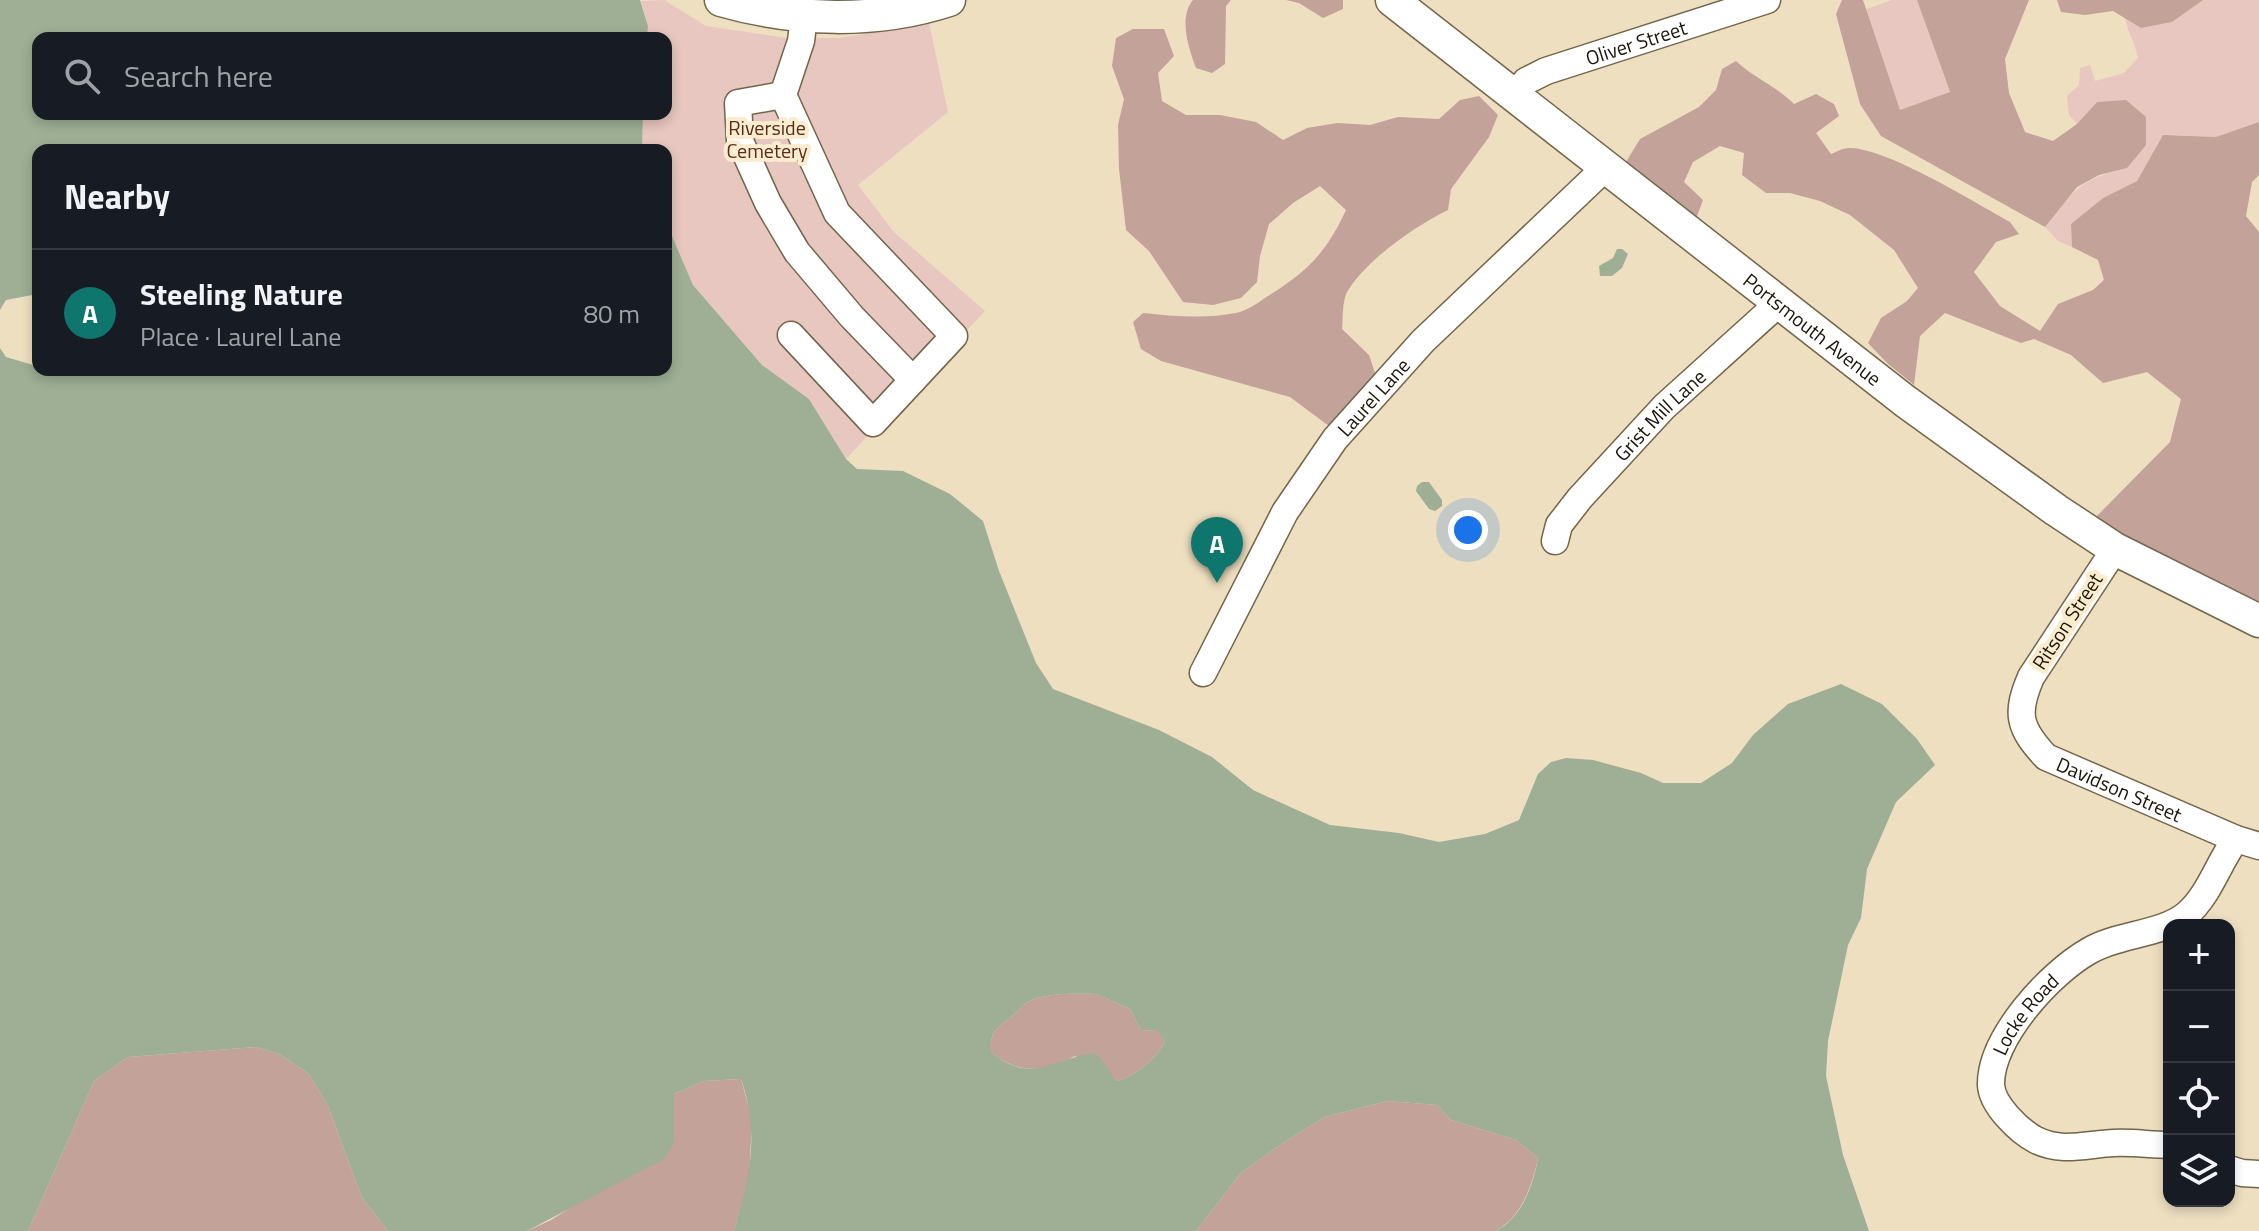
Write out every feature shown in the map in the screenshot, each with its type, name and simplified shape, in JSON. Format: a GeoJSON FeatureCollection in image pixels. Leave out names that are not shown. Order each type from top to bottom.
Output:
{"type":"FeatureCollection","features":[{"type":"Feature","properties":{"kind":"main road"},"geometry":{"type":"LineString","coordinates":[[721,0],[804,17],[908,11],[949,0]]}},
{"type":"Feature","properties":{"kind":"main road","name":"Portsmouth Avenue"},"geometry":{"type":"LineString","coordinates":[[1392,0],[1905,401],[2056,510],[2115,549],[2259,621]]}},
{"type":"Feature","properties":{"kind":"street","name":"Oliver Street"},"geometry":{"type":"LineString","coordinates":[[1514,96],[1526,81],[1546,71],[1767,0]]}},
{"type":"Feature","properties":{"kind":"street"},"geometry":{"type":"LineString","coordinates":[[791,335],[873,423],[954,336],[837,213],[783,95],[801,41],[804,17]]}},
{"type":"Feature","properties":{"kind":"street"},"geometry":{"type":"LineString","coordinates":[[783,95],[738,103],[740,141],[768,203],[797,252],[852,317],[913,380]]}},
{"type":"Feature","properties":{"kind":"street","name":"Laurel Lane"},"geometry":{"type":"LineString","coordinates":[[1203,673],[1285,512],[1335,439],[1423,341],[1606,167]]}},
{"type":"Feature","properties":{"kind":"street","name":"Grist Mill Lane"},"geometry":{"type":"LineString","coordinates":[[1555,541],[1559,525],[1580,498],[1664,407],[1779,303]]}},
{"type":"Feature","properties":{"kind":"street","name":"Ritson Street"},"geometry":{"type":"LineString","coordinates":[[2023,696],[2031,677],[2115,549]]}},
{"type":"Feature","properties":{"kind":"street","name":"Davidson Street"},"geometry":{"type":"LineString","coordinates":[[2023,696],[2021,721],[2031,741],[2046,757],[2248,842]]}},
{"type":"Feature","properties":{"kind":"street","name":"Locke Road"},"geometry":{"type":"LineString","coordinates":[[2163,1145],[2114,1143],[2069,1149],[2037,1140],[2009,1120],[1991,1087],[1997,1052],[2051,979],[2090,950],[2185,916],[2205,892],[2222,857],[2248,842]]}},
{"type":"Feature","properties":{"kind":"street"},"geometry":{"type":"LineString","coordinates":[[2235,1171],[2259,1174]]}},
{"type":"Feature","properties":{"kind":"green space","name":"Riverside Cemetery"},"geometry":{"type":"Polygon","coordinates":[[[664,0],[706,26],[787,38],[839,38],[929,23],[948,112],[858,185],[894,232],[985,311],[846,459],[809,399],[762,365],[693,285],[672,236],[672,144],[642,144],[643,120],[672,120],[672,32],[648,32],[641,1],[664,0]]]}},
{"type":"Feature","properties":{"kind":"green space"},"geometry":{"type":"Polygon","coordinates":[[[1892,0],[1917,0],[1950,93],[1900,111],[1864,10],[1892,0]]]}},
{"type":"Feature","properties":{"kind":"green space"},"geometry":{"type":"Polygon","coordinates":[[[2203,0],[2259,0],[2259,122],[2216,137],[2163,135],[2137,181],[2103,198],[2071,224],[2072,247],[2058,241],[2045,227],[2071,195],[2098,177],[2127,168],[2097,102],[2077,124],[2069,115],[2067,96],[2079,85],[2080,68],[2090,65],[2095,81],[2124,73],[2138,58],[2125,18],[2141,28],[2172,22],[2203,0]]]}},
{"type":"Feature","properties":{"kind":"shaded area"},"geometry":{"type":"Polygon","coordinates":[[[0,0],[640,0],[648,32],[32,32],[32,120],[643,120],[642,144],[32,144],[32,295],[6,300],[0,310],[0,0]]]}},
{"type":"Feature","properties":{"kind":"shaded area"},"geometry":{"type":"Polygon","coordinates":[[[1193,0],[1231,0],[1226,6],[1225,64],[1212,73],[1196,68],[1188,43],[1186,16],[1193,0]]]}},
{"type":"Feature","properties":{"kind":"shaded area"},"geometry":{"type":"Polygon","coordinates":[[[1286,0],[1343,0],[1343,9],[1323,18],[1299,3],[1286,0]]]}},
{"type":"Feature","properties":{"kind":"shaded area"},"geometry":{"type":"Polygon","coordinates":[[[1842,0],[1863,0],[1900,110],[1950,92],[1917,0],[2029,0],[2005,59],[2009,93],[2025,132],[2053,141],[2077,124],[2097,102],[2126,100],[2146,117],[2146,145],[2127,168],[2099,175],[2077,187],[2045,227],[1881,136],[1860,104],[1836,14],[1842,0]]]}},
{"type":"Feature","properties":{"kind":"shaded area"},"geometry":{"type":"Polygon","coordinates":[[[2057,0],[2203,0],[2172,22],[2141,28],[2113,11],[2085,15],[2061,12],[2057,0]]]}},
{"type":"Feature","properties":{"kind":"shaded area"},"geometry":{"type":"Polygon","coordinates":[[[1133,29],[1164,29],[1174,56],[1158,73],[1162,101],[1186,115],[1220,115],[1256,122],[1283,140],[1307,128],[1337,123],[1370,125],[1398,117],[1439,119],[1460,100],[1479,96],[1498,115],[1489,137],[1451,189],[1448,210],[1392,245],[1366,268],[1347,292],[1342,329],[1369,355],[1378,382],[1333,429],[1290,397],[1161,361],[1141,349],[1133,322],[1143,313],[1213,316],[1249,308],[1282,287],[1314,260],[1331,238],[1346,210],[1320,186],[1293,203],[1269,224],[1257,282],[1241,298],[1213,305],[1183,302],[1149,251],[1126,230],[1118,125],[1124,99],[1112,66],[1116,38],[1133,29]]]}},
{"type":"Feature","properties":{"kind":"shaded area"},"geometry":{"type":"Polygon","coordinates":[[[1736,61],[1794,104],[1816,94],[1834,104],[1839,116],[1816,133],[1831,154],[1849,148],[1885,156],[2010,222],[2019,234],[1996,242],[1974,272],[2000,306],[2040,331],[2058,304],[2093,290],[2104,280],[2098,260],[2072,247],[2071,224],[2103,198],[2137,181],[2163,135],[2216,137],[2259,122],[2259,175],[2252,182],[2246,216],[2259,232],[2259,608],[2093,520],[2170,442],[2181,399],[2147,372],[2103,383],[2071,355],[2034,339],[2021,343],[1945,313],[1920,336],[1914,385],[1868,343],[1881,318],[1907,301],[1918,288],[1894,250],[1850,215],[1820,201],[1790,193],[1766,193],[1742,175],[1744,153],[1720,146],[1693,162],[1684,182],[1703,200],[1696,219],[1638,184],[1626,162],[1640,139],[1699,107],[1716,90],[1722,69],[1736,61]]]}},
{"type":"Feature","properties":{"kind":"shaded area"},"geometry":{"type":"Polygon","coordinates":[[[672,236],[693,285],[762,365],[809,399],[846,459],[857,469],[903,471],[950,494],[983,521],[999,571],[1036,663],[1053,689],[1159,730],[1212,757],[1253,790],[1330,825],[1399,833],[1439,842],[1485,834],[1519,820],[1538,774],[1551,762],[1566,758],[1593,760],[1641,773],[1663,783],[1701,783],[1732,763],[1753,735],[1788,704],[1841,684],[1882,704],[1917,739],[1935,765],[1896,802],[1867,869],[1861,918],[1848,945],[1828,1041],[1826,1076],[1843,1155],[1869,1231],[1496,1231],[1513,1218],[1525,1200],[1538,1158],[1516,1140],[1451,1120],[1437,1105],[1388,1101],[1325,1117],[1283,1143],[1241,1173],[1196,1231],[734,1231],[751,1155],[750,1118],[741,1079],[704,1081],[674,1094],[674,1143],[664,1159],[527,1231],[388,1231],[362,1198],[328,1106],[309,1074],[279,1054],[256,1047],[128,1057],[94,1081],[28,1231],[0,1231],[0,348],[6,357],[32,365],[32,376],[672,376],[672,236]],[[1060,994],[1024,1004],[996,1030],[991,1052],[1006,1062],[1031,1069],[1095,1053],[1117,1081],[1145,1066],[1165,1042],[1158,1031],[1141,1030],[1130,1009],[1096,994],[1060,994]]]}},
{"type":"Feature","properties":{"kind":"shaded area"},"geometry":{"type":"Polygon","coordinates":[[[1617,249],[1628,254],[1622,268],[1612,276],[1600,276],[1599,266],[1613,258],[1617,249]]]}},
{"type":"Feature","properties":{"kind":"shaded area"},"geometry":{"type":"Polygon","coordinates":[[[1422,482],[1429,482],[1442,500],[1442,506],[1435,511],[1429,509],[1416,491],[1422,482]]]}},
{"type":"Feature","properties":{"kind":"shaded area"},"geometry":{"type":"Polygon","coordinates":[[[1096,994],[1130,1009],[1141,1030],[1159,1031],[1165,1042],[1151,1061],[1132,1075],[1117,1081],[1108,1072],[1075,1056],[1042,1068],[1022,1068],[991,1052],[996,1030],[1026,1003],[1051,995],[1096,994]]]}},
{"type":"Feature","properties":{"kind":"shaded area"},"geometry":{"type":"Polygon","coordinates":[[[256,1047],[279,1054],[309,1074],[328,1106],[362,1198],[388,1231],[28,1231],[94,1081],[128,1057],[256,1047]]]}},
{"type":"Feature","properties":{"kind":"shaded area"},"geometry":{"type":"Polygon","coordinates":[[[741,1079],[752,1120],[749,1180],[734,1231],[527,1231],[551,1220],[674,1143],[674,1094],[704,1081],[741,1079]]]}},
{"type":"Feature","properties":{"kind":"shaded area"},"geometry":{"type":"Polygon","coordinates":[[[1388,1101],[1437,1105],[1451,1120],[1516,1140],[1538,1158],[1529,1189],[1513,1217],[1496,1231],[1196,1231],[1241,1173],[1283,1143],[1325,1117],[1388,1101]]]}},
{"type":"Feature","properties":{"kind":"place","name":"Steeling Nature"},"geometry":{"type":"Point","coordinates":[1217,583]}}]}
